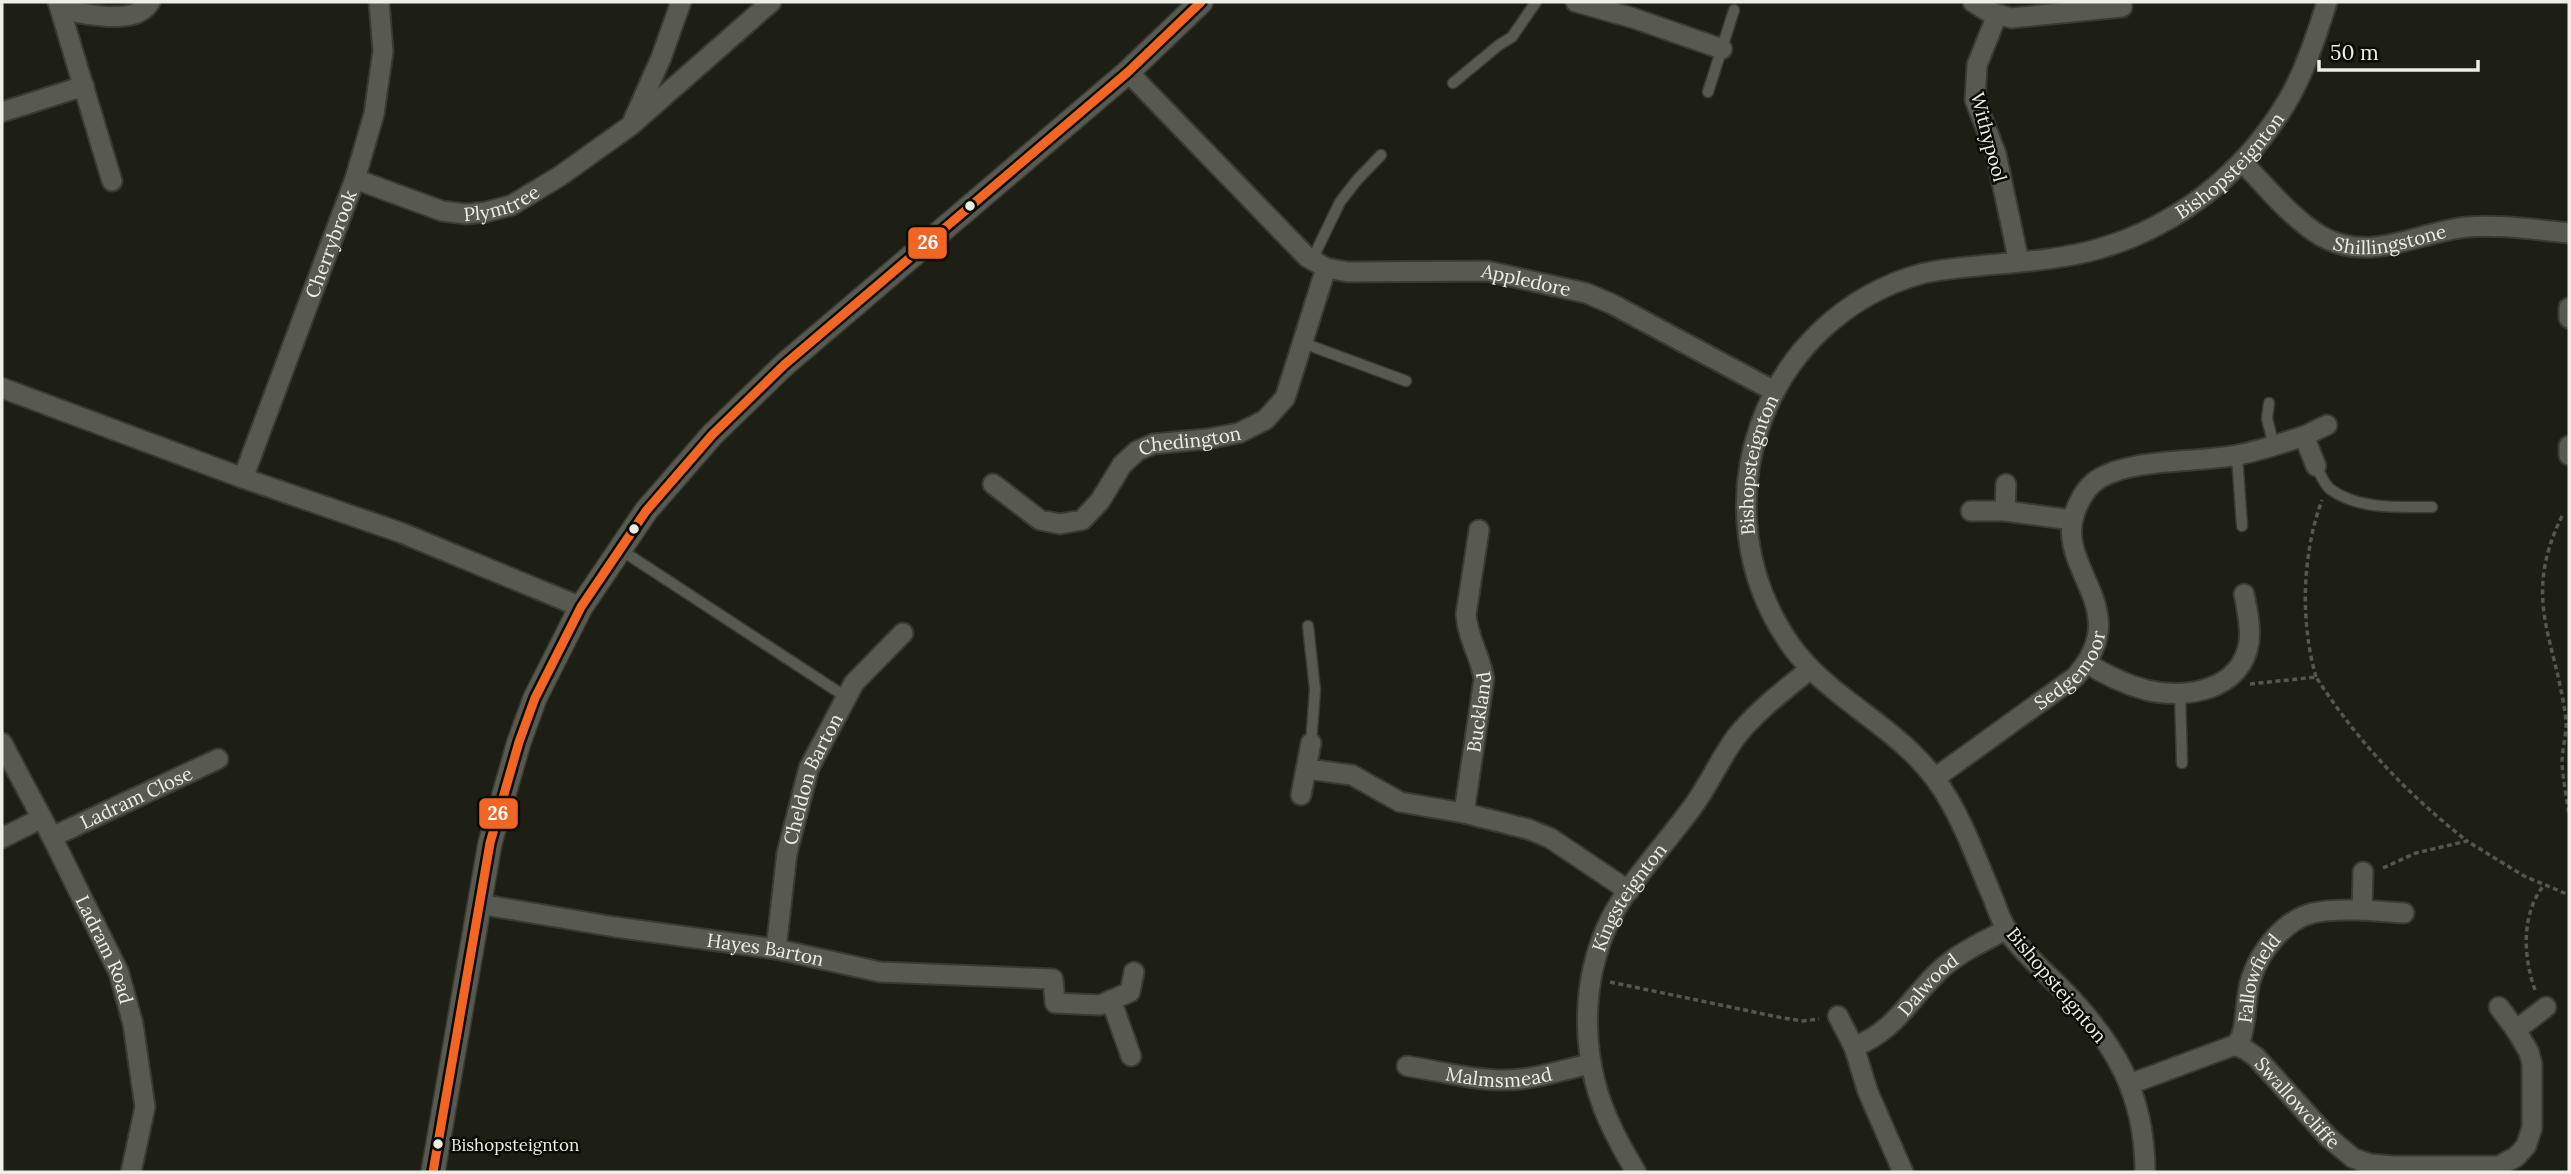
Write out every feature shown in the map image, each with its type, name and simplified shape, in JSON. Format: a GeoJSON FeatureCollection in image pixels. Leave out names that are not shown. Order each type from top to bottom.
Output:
{"type":"FeatureCollection","features":[{"type":"Feature","properties":{"kind":"street"},"geometry":{"type":"LineString","coordinates":[[113,181],[59,6],[124,17],[136,15],[146,9],[150,2]]}},
{"type":"Feature","properties":{"kind":"street","name":"Cherrybrook"},"geometry":{"type":"LineString","coordinates":[[243,478],[355,179],[374,114],[383,51],[379,2]]}},
{"type":"Feature","properties":{"kind":"street"},"geometry":{"type":"LineString","coordinates":[[630,126],[661,58],[681,2]]}},
{"type":"Feature","properties":{"kind":"street","name":"Plymtree"},"geometry":{"type":"LineString","coordinates":[[355,179],[442,211],[466,214],[512,205],[630,126],[771,2]]}},
{"type":"Feature","properties":{"kind":"street"},"geometry":{"type":"LineString","coordinates":[[433,1172],[490,843],[519,742],[535,698],[581,607],[669,482],[712,435],[784,365],[1128,72],[1201,2]]}},
{"type":"Feature","properties":{"kind":"street"},"geometry":{"type":"LineString","coordinates":[[1576,2],[1635,10],[1722,49]]}},
{"type":"Feature","properties":{"kind":"street"},"geometry":{"type":"LineString","coordinates":[[1973,2],[1997,15],[2011,18],[2122,7]]}},
{"type":"Feature","properties":{"kind":"street","name":"Bishopsteignton"},"geometry":{"type":"LineString","coordinates":[[2145,1172],[2143,1130],[2130,1084],[2097,1028],[2007,929],[1958,816],[1935,778],[1890,734],[1810,669],[1792,646],[1765,597],[1754,569],[1745,510],[1751,453],[1774,391],[1806,346],[1829,324],[1876,292],[1905,278],[1924,273],[2098,249],[2136,236],[2180,212],[2212,190],[2242,163],[2285,104],[2306,63],[2327,2]]}},
{"type":"Feature","properties":{"kind":"street","name":"Withypool"},"geometry":{"type":"LineString","coordinates":[[1997,15],[1976,65],[1974,88],[1982,121],[1996,154],[2019,262]]}},
{"type":"Feature","properties":{"kind":"street"},"geometry":{"type":"LineString","coordinates":[[661,58],[688,76]]}},
{"type":"Feature","properties":{"kind":"street"},"geometry":{"type":"LineString","coordinates":[[1128,72],[1280,231],[1319,264]]}},
{"type":"Feature","properties":{"kind":"street"},"geometry":{"type":"LineString","coordinates":[[2,112],[83,86]]}},
{"type":"Feature","properties":{"kind":"street","name":"Shillingstone"},"geometry":{"type":"LineString","coordinates":[[2242,163],[2320,236],[2362,248],[2383,248],[2467,227],[2569,233]]}},
{"type":"Feature","properties":{"kind":"street","name":"Chedington"},"geometry":{"type":"LineString","coordinates":[[993,484],[1040,520],[1060,524],[1082,520],[1100,501],[1122,465],[1137,451],[1153,444],[1239,433],[1265,419],[1285,398],[1303,343],[1319,264]]}},
{"type":"Feature","properties":{"kind":"street","name":"Appledore"},"geometry":{"type":"LineString","coordinates":[[1319,264],[1348,272],[1487,271],[1586,293],[1612,304],[1774,391]]}},
{"type":"Feature","properties":{"kind":"street"},"geometry":{"type":"LineString","coordinates":[[2569,308],[2569,318]]}},
{"type":"Feature","properties":{"kind":"street"},"geometry":{"type":"LineString","coordinates":[[2,388],[243,478],[402,533],[581,607]]}},
{"type":"Feature","properties":{"kind":"street"},"geometry":{"type":"LineString","coordinates":[[1971,511],[2005,511],[2072,520],[2084,493],[2098,479],[2113,472],[2237,456],[2304,436],[2327,425]]}},
{"type":"Feature","properties":{"kind":"street"},"geometry":{"type":"LineString","coordinates":[[2304,436],[2316,466]]}},
{"type":"Feature","properties":{"kind":"street"},"geometry":{"type":"LineString","coordinates":[[2569,446],[2569,455]]}},
{"type":"Feature","properties":{"kind":"street"},"geometry":{"type":"LineString","coordinates":[[2005,511],[2006,484]]}},
{"type":"Feature","properties":{"kind":"street","name":"Sedgemoor"},"geometry":{"type":"LineString","coordinates":[[1935,778],[2075,677],[2095,650],[2098,620],[2094,599],[2076,549],[2072,520]]}},
{"type":"Feature","properties":{"kind":"street","name":"Buckland"},"geometry":{"type":"LineString","coordinates":[[1464,813],[1484,679],[1482,662],[1466,626],[1479,530]]}},
{"type":"Feature","properties":{"kind":"street"},"geometry":{"type":"LineString","coordinates":[[2087,663],[2146,690],[2180,694],[2218,685],[2237,669],[2249,644],[2250,631],[2244,593]]}},
{"type":"Feature","properties":{"kind":"street","name":"Cheldon Barton"},"geometry":{"type":"LineString","coordinates":[[776,949],[787,853],[808,768],[854,683],[903,634]]}},
{"type":"Feature","properties":{"kind":"street","name":"Kingsteignton"},"geometry":{"type":"LineString","coordinates":[[1636,1172],[1612,1130],[1590,1064],[1587,1037],[1594,965],[1611,919],[1629,891],[1695,805],[1736,737],[1810,669]]}},
{"type":"Feature","properties":{"kind":"street","name":"Ladram Road"},"geometry":{"type":"LineString","coordinates":[[2,743],[52,837],[119,974],[133,1024],[145,1107],[131,1172]]}},
{"type":"Feature","properties":{"kind":"street"},"geometry":{"type":"LineString","coordinates":[[1301,795],[1311,743]]}},
{"type":"Feature","properties":{"kind":"street","name":"Ladram Close"},"geometry":{"type":"LineString","coordinates":[[52,837],[218,759]]}},
{"type":"Feature","properties":{"kind":"street"},"geometry":{"type":"LineString","coordinates":[[1307,769],[1352,775],[1399,802],[1464,813],[1528,829],[1550,838],[1629,891]]}},
{"type":"Feature","properties":{"kind":"street"},"geometry":{"type":"LineString","coordinates":[[2,838],[42,818]]}},
{"type":"Feature","properties":{"kind":"street"},"geometry":{"type":"LineString","coordinates":[[2362,910],[2363,872]]}},
{"type":"Feature","properties":{"kind":"street","name":"Hayes Barton"},"geometry":{"type":"LineString","coordinates":[[479,904],[614,927],[776,949],[880,972],[1053,979],[1055,1003],[1100,1005],[1111,1000]]}},
{"type":"Feature","properties":{"kind":"street","name":"Fallowfield"},"geometry":{"type":"LineString","coordinates":[[2130,1084],[2235,1045],[2244,1029],[2251,979],[2263,952],[2297,919],[2312,913],[2362,910],[2404,913]]}},
{"type":"Feature","properties":{"kind":"street","name":"Dalwood"},"geometry":{"type":"LineString","coordinates":[[1854,1047],[1885,1031],[1954,958],[2007,929]]}},
{"type":"Feature","properties":{"kind":"street"},"geometry":{"type":"LineString","coordinates":[[1131,1056],[1111,1000],[1130,992],[1134,972]]}},
{"type":"Feature","properties":{"kind":"street"},"geometry":{"type":"LineString","coordinates":[[2516,1030],[2541,1001]]}},
{"type":"Feature","properties":{"kind":"street","name":"Swallowcliffe"},"geometry":{"type":"LineString","coordinates":[[2235,1045],[2256,1057],[2328,1137],[2353,1158],[2370,1164],[2393,1166],[2499,1166],[2516,1157],[2526,1146],[2532,1128],[2532,1064],[2529,1052],[2499,1007]]}},
{"type":"Feature","properties":{"kind":"street"},"geometry":{"type":"LineString","coordinates":[[1838,1016],[1854,1047],[1868,1092],[1903,1172]]}},
{"type":"Feature","properties":{"kind":"street","name":"Malmsmead"},"geometry":{"type":"LineString","coordinates":[[1407,1066],[1506,1080],[1528,1078],[1590,1064]]}},
{"type":"Feature","properties":{"kind":"lane"},"geometry":{"type":"LineString","coordinates":[[1453,83],[1512,37],[1536,2]]}},
{"type":"Feature","properties":{"kind":"lane"},"geometry":{"type":"LineString","coordinates":[[1708,92],[1734,10]]}},
{"type":"Feature","properties":{"kind":"lane"},"geometry":{"type":"LineString","coordinates":[[1319,264],[1340,202],[1381,155]]}},
{"type":"Feature","properties":{"kind":"lane"},"geometry":{"type":"LineString","coordinates":[[1303,343],[1406,381]]}},
{"type":"Feature","properties":{"kind":"lane"},"geometry":{"type":"LineString","coordinates":[[2269,404],[2267,419],[2274,446]]}},
{"type":"Feature","properties":{"kind":"lane"},"geometry":{"type":"LineString","coordinates":[[2237,456],[2242,526]]}},
{"type":"Feature","properties":{"kind":"lane"},"geometry":{"type":"LineString","coordinates":[[2316,466],[2329,488],[2358,503],[2432,507]]}},
{"type":"Feature","properties":{"kind":"lane"},"geometry":{"type":"LineString","coordinates":[[620,550],[846,697]]}},
{"type":"Feature","properties":{"kind":"lane"},"geometry":{"type":"LineString","coordinates":[[1308,626],[1315,690],[1311,743]]}},
{"type":"Feature","properties":{"kind":"lane"},"geometry":{"type":"LineString","coordinates":[[2180,694],[2182,762]]}},
{"type":"Feature","properties":{"kind":"path"},"geometry":{"type":"LineString","coordinates":[[2329,488],[2315,518],[2308,561],[2308,637],[2316,677],[2350,725],[2392,776],[2438,818],[2503,864],[2569,895]]}},
{"type":"Feature","properties":{"kind":"path"},"geometry":{"type":"LineString","coordinates":[[2562,516],[2550,541],[2542,592],[2542,612],[2566,722],[2562,761],[2569,816]]}},
{"type":"Feature","properties":{"kind":"path"},"geometry":{"type":"LineString","coordinates":[[2245,684],[2316,677]]}},
{"type":"Feature","properties":{"kind":"path"},"geometry":{"type":"LineString","coordinates":[[2363,872],[2372,872],[2416,853],[2467,841]]}},
{"type":"Feature","properties":{"kind":"path"},"geometry":{"type":"LineString","coordinates":[[2541,1001],[2527,963],[2530,908],[2544,885]]}},
{"type":"Feature","properties":{"kind":"path"},"geometry":{"type":"LineString","coordinates":[[1592,978],[1803,1021],[1838,1016]]}},
{"type":"Feature","properties":{"kind":"transit line","name":"26"},"geometry":{"type":"LineString","coordinates":[[433,1172],[490,843],[519,742],[535,698],[581,607],[646,511],[712,435],[784,365],[1128,72],[1201,2]]}},
{"type":"Feature","properties":{"kind":"place","name":"Bishopsteignton"},"geometry":{"type":"Point","coordinates":[438,1144]}}]}
